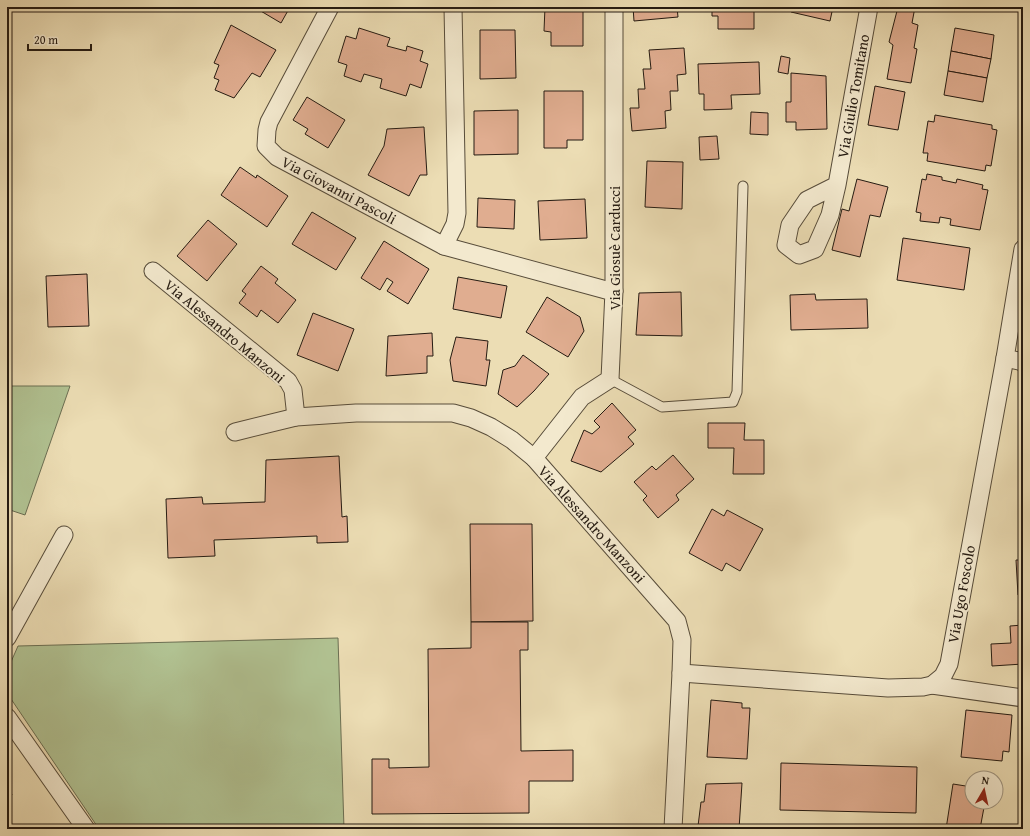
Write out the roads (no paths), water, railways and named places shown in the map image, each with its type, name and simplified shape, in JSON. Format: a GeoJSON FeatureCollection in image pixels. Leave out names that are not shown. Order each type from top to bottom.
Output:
{"type":"FeatureCollection","features":[{"type":"Feature","properties":{"kind":"street","name":"Via Giovanni Pascoli"},"geometry":{"type":"LineString","coordinates":[[330,7],[269,122],[266,146],[277,157],[444,246],[614,291]]}},
{"type":"Feature","properties":{"kind":"street"},"geometry":{"type":"LineString","coordinates":[[444,246],[455,224],[457,213],[453,7]]}},
{"type":"Feature","properties":{"kind":"street","name":"Via Giosuè Carducci"},"geometry":{"type":"LineString","coordinates":[[610,379],[614,291],[614,7]]}},
{"type":"Feature","properties":{"kind":"street","name":"Via Giulio Tomitano"},"geometry":{"type":"LineString","coordinates":[[837,185],[869,7]]}},
{"type":"Feature","properties":{"kind":"street","name":"Via Ugo Foscolo"},"geometry":{"type":"LineString","coordinates":[[932,685],[944,676],[949,664],[1005,358],[1023,249]]}},
{"type":"Feature","properties":{"kind":"street","name":"Via Alessandro Manzoni"},"geometry":{"type":"LineString","coordinates":[[153,271],[288,381],[293,390],[296,418]]}},
{"type":"Feature","properties":{"kind":"street"},"geometry":{"type":"LineString","coordinates":[[1005,358],[1023,362]]}},
{"type":"Feature","properties":{"kind":"street"},"geometry":{"type":"LineString","coordinates":[[534,458],[582,397],[610,379]]}},
{"type":"Feature","properties":{"kind":"street","name":"Via Alessandro Manzoni"},"geometry":{"type":"LineString","coordinates":[[235,432],[296,418],[356,413],[454,413],[472,418],[491,427],[512,440],[534,458],[677,621],[682,640],[674,829]]}},
{"type":"Feature","properties":{"kind":"street"},"geometry":{"type":"LineString","coordinates":[[7,638],[64,535]]}},
{"type":"Feature","properties":{"kind":"street"},"geometry":{"type":"LineString","coordinates":[[681,673],[888,688],[923,687],[932,685],[1023,698]]}},
{"type":"Feature","properties":{"kind":"street"},"geometry":{"type":"LineString","coordinates":[[7,717],[86,829]]}},
{"type":"Feature","properties":{"kind":"lane"},"geometry":{"type":"LineString","coordinates":[[610,379],[662,407],[733,402],[737,392],[743,186]]}}]}
